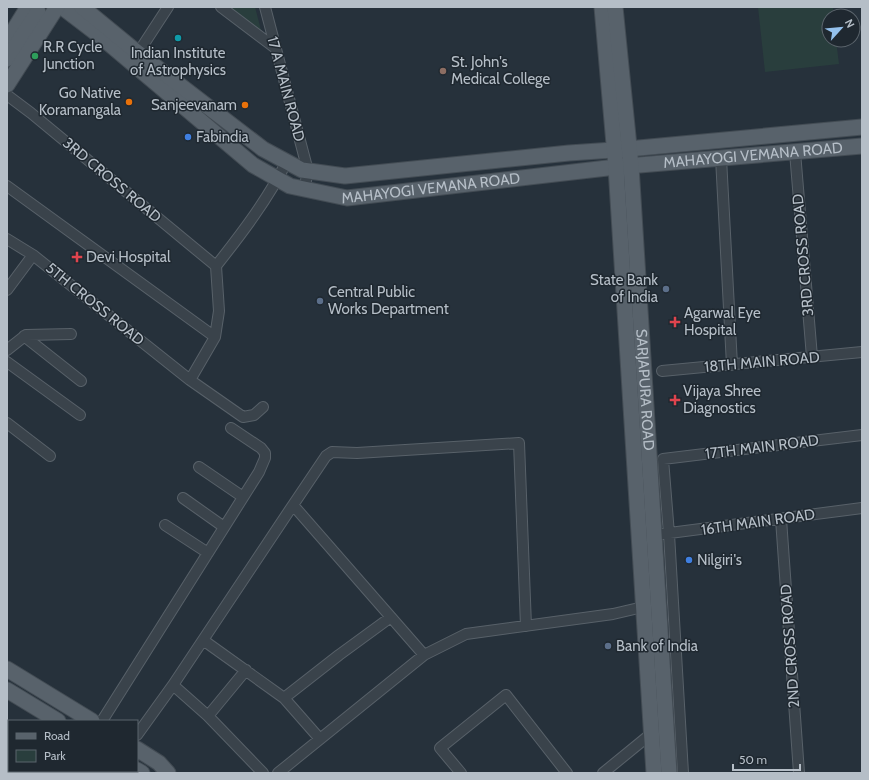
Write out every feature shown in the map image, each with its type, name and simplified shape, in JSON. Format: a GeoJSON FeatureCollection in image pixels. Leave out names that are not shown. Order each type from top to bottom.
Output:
{"type":"FeatureCollection","features":[{"type":"Feature","properties":{"kind":"main road"},"geometry":{"type":"LineString","coordinates":[[7,22],[16,7]]}},
{"type":"Feature","properties":{"kind":"main road"},"geometry":{"type":"LineString","coordinates":[[7,84],[57,7]]}},
{"type":"Feature","properties":{"kind":"main road","name":"MAHAYOGI VEMANA ROAD"},"geometry":{"type":"LineString","coordinates":[[62,7],[100,36],[253,165],[290,186],[347,198],[616,167],[862,146]]}},
{"type":"Feature","properties":{"kind":"main road","name":"MAHAYOGI VEMANA ROAD"},"geometry":{"type":"LineString","coordinates":[[82,7],[138,53],[262,149],[302,170],[308,171],[345,176],[569,153],[862,127]]}},
{"type":"Feature","properties":{"kind":"main road","name":"SARJAPURA ROAD"},"geometry":{"type":"LineString","coordinates":[[602,7],[621,149],[631,166],[644,373],[661,535],[669,773]]}},
{"type":"Feature","properties":{"kind":"main road","name":"SARJAPURA ROAD"},"geometry":{"type":"LineString","coordinates":[[615,7],[621,149],[616,167],[654,773]]}},
{"type":"Feature","properties":{"kind":"main road"},"geometry":{"type":"LineString","coordinates":[[7,41],[33,10]]}},
{"type":"Feature","properties":{"kind":"main road"},"geometry":{"type":"LineString","coordinates":[[7,59],[33,10]]}},
{"type":"Feature","properties":{"kind":"main road"},"geometry":{"type":"LineString","coordinates":[[7,669],[90,720]]}},
{"type":"Feature","properties":{"kind":"main road"},"geometry":{"type":"LineString","coordinates":[[7,690],[56,720]]}},
{"type":"Feature","properties":{"kind":"main road"},"geometry":{"type":"LineString","coordinates":[[138,750],[159,763],[168,773]]}},
{"type":"Feature","properties":{"kind":"street"},"geometry":{"type":"LineString","coordinates":[[138,53],[168,7]]}},
{"type":"Feature","properties":{"kind":"street"},"geometry":{"type":"LineString","coordinates":[[222,7],[274,47]]}},
{"type":"Feature","properties":{"kind":"street","name":"17 A MAIN ROAD"},"geometry":{"type":"LineString","coordinates":[[264,7],[308,171]]}},
{"type":"Feature","properties":{"kind":"street","name":"3RD CROSS ROAD"},"geometry":{"type":"LineString","coordinates":[[7,95],[38,118],[216,266]]}},
{"type":"Feature","properties":{"kind":"street","name":"3RD CROSS ROAD"},"geometry":{"type":"LineString","coordinates":[[794,152],[812,357]]}},
{"type":"Feature","properties":{"kind":"street"},"geometry":{"type":"LineString","coordinates":[[721,158],[732,364]]}},
{"type":"Feature","properties":{"kind":"street"},"geometry":{"type":"LineString","coordinates":[[190,380],[215,337],[219,311],[216,266],[236,241],[277,179],[287,161]]}},
{"type":"Feature","properties":{"kind":"street"},"geometry":{"type":"LineString","coordinates":[[304,190],[308,171]]}},
{"type":"Feature","properties":{"kind":"street"},"geometry":{"type":"LineString","coordinates":[[7,186],[215,337]]}},
{"type":"Feature","properties":{"kind":"street"},"geometry":{"type":"LineString","coordinates":[[7,239],[33,255]]}},
{"type":"Feature","properties":{"kind":"street","name":"5TH CROSS ROAD"},"geometry":{"type":"LineString","coordinates":[[7,290],[33,255],[190,380],[243,417],[254,415],[263,407]]}},
{"type":"Feature","properties":{"kind":"street"},"geometry":{"type":"LineString","coordinates":[[7,350],[26,335],[71,334]]}},
{"type":"Feature","properties":{"kind":"street"},"geometry":{"type":"LineString","coordinates":[[24,336],[81,381]]}},
{"type":"Feature","properties":{"kind":"street","name":"18TH MAIN ROAD"},"geometry":{"type":"LineString","coordinates":[[644,373],[862,352]]}},
{"type":"Feature","properties":{"kind":"street"},"geometry":{"type":"LineString","coordinates":[[7,362],[80,415]]}},
{"type":"Feature","properties":{"kind":"street"},"geometry":{"type":"LineString","coordinates":[[7,423],[50,456]]}},
{"type":"Feature","properties":{"kind":"street"},"geometry":{"type":"LineString","coordinates":[[103,720],[259,472],[265,458],[265,453],[261,448],[231,428]]}},
{"type":"Feature","properties":{"kind":"street","name":"17TH MAIN ROAD"},"geometry":{"type":"LineString","coordinates":[[662,459],[862,435]]}},
{"type":"Feature","properties":{"kind":"street"},"geometry":{"type":"LineString","coordinates":[[138,734],[173,685],[326,456],[332,452],[357,453],[518,443],[526,626]]}},
{"type":"Feature","properties":{"kind":"street","name":"SARJAPURA ROAD"},"geometry":{"type":"LineString","coordinates":[[662,459],[661,535],[683,773]]}},
{"type":"Feature","properties":{"kind":"street"},"geometry":{"type":"LineString","coordinates":[[199,467],[243,497]]}},
{"type":"Feature","properties":{"kind":"street"},"geometry":{"type":"LineString","coordinates":[[183,498],[224,527]]}},
{"type":"Feature","properties":{"kind":"street"},"geometry":{"type":"LineString","coordinates":[[293,505],[424,655]]}},
{"type":"Feature","properties":{"kind":"street","name":"16TH MAIN ROAD"},"geometry":{"type":"LineString","coordinates":[[661,535],[862,508]]}},
{"type":"Feature","properties":{"kind":"street","name":"2ND CROSS ROAD"},"geometry":{"type":"LineString","coordinates":[[780,518],[799,773]]}},
{"type":"Feature","properties":{"kind":"street"},"geometry":{"type":"LineString","coordinates":[[165,524],[208,553]]}},
{"type":"Feature","properties":{"kind":"street"},"geometry":{"type":"LineString","coordinates":[[278,773],[424,655],[466,634],[613,614],[643,607]]}},
{"type":"Feature","properties":{"kind":"street"},"geometry":{"type":"LineString","coordinates":[[284,698],[391,617]]}},
{"type":"Feature","properties":{"kind":"street"},"geometry":{"type":"LineString","coordinates":[[203,640],[284,698],[320,739]]}},
{"type":"Feature","properties":{"kind":"street"},"geometry":{"type":"LineString","coordinates":[[208,716],[246,670]]}},
{"type":"Feature","properties":{"kind":"street"},"geometry":{"type":"LineString","coordinates":[[173,685],[208,716],[263,773]]}},
{"type":"Feature","properties":{"kind":"street"},"geometry":{"type":"LineString","coordinates":[[461,773],[440,748],[506,695],[567,773]]}},
{"type":"Feature","properties":{"kind":"street"},"geometry":{"type":"LineString","coordinates":[[603,773],[652,732]]}},
{"type":"Feature","properties":{"kind":"green space"},"geometry":{"type":"Polygon","coordinates":[[[229,7],[255,7],[262,34],[229,7]]]}},
{"type":"Feature","properties":{"kind":"green space"},"geometry":{"type":"Polygon","coordinates":[[[758,7],[833,7],[821,8],[821,48],[837,48],[839,64],[765,72],[758,7]]]}},
{"type":"Feature","properties":{"kind":"place","name":"Indian Institute of Astrophysics"},"geometry":{"type":"Point","coordinates":[178,38]}},
{"type":"Feature","properties":{"kind":"place","name":"R.R Cycle Junction"},"geometry":{"type":"Point","coordinates":[35,56]}},
{"type":"Feature","properties":{"kind":"place","name":"St. John's Medical College"},"geometry":{"type":"Point","coordinates":[443,71]}},
{"type":"Feature","properties":{"kind":"place","name":"Go Native Koramangala"},"geometry":{"type":"Point","coordinates":[129,102]}},
{"type":"Feature","properties":{"kind":"place","name":"Sanjeevanam"},"geometry":{"type":"Point","coordinates":[245,105]}},
{"type":"Feature","properties":{"kind":"place","name":"Fabindia"},"geometry":{"type":"Point","coordinates":[188,137]}},
{"type":"Feature","properties":{"kind":"place","name":"Devi Hospital"},"geometry":{"type":"Point","coordinates":[77,257]}},
{"type":"Feature","properties":{"kind":"place","name":"State Bank of India"},"geometry":{"type":"Point","coordinates":[666,289]}},
{"type":"Feature","properties":{"kind":"place","name":"Central Public Works Department"},"geometry":{"type":"Point","coordinates":[320,301]}},
{"type":"Feature","properties":{"kind":"place","name":"Agarwal Eye Hospital"},"geometry":{"type":"Point","coordinates":[675,322]}},
{"type":"Feature","properties":{"kind":"place","name":"Vijaya Shree Diagnostics"},"geometry":{"type":"Point","coordinates":[675,400]}},
{"type":"Feature","properties":{"kind":"place","name":"Nilgiri's"},"geometry":{"type":"Point","coordinates":[689,560]}},
{"type":"Feature","properties":{"kind":"place","name":"Bank of India"},"geometry":{"type":"Point","coordinates":[608,646]}}]}
